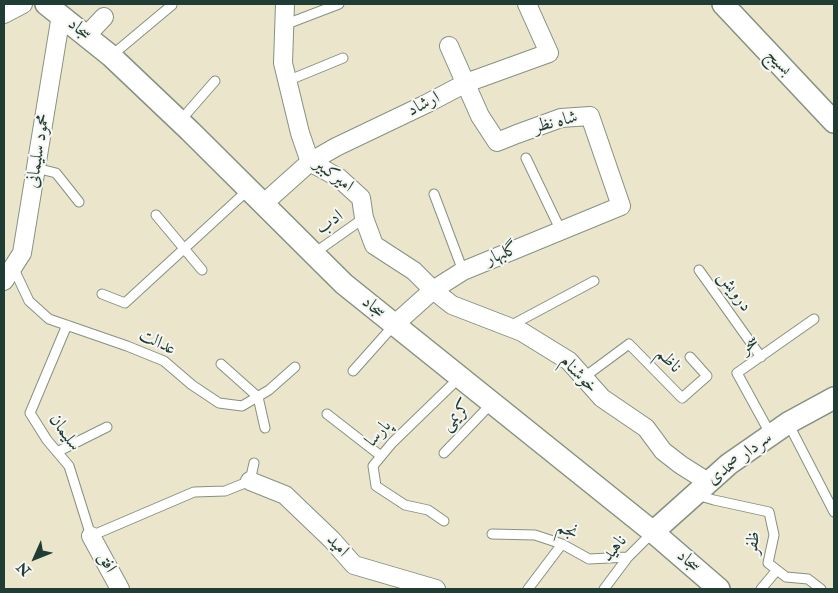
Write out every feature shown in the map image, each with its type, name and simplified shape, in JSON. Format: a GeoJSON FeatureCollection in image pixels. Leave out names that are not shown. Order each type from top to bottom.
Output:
{"type":"FeatureCollection","features":[{"type":"Feature","properties":{"kind":"street"},"geometry":{"type":"LineString","coordinates":[[4,14],[23,4]]}},
{"type":"Feature","properties":{"kind":"street","name":"امیرکبیر"},"geometry":{"type":"LineString","coordinates":[[285,4],[283,63],[300,133],[310,162],[339,178],[361,198],[364,218],[374,245],[414,271],[433,290]]}},
{"type":"Feature","properties":{"kind":"street","name":"ارشاد"},"geometry":{"type":"LineString","coordinates":[[256,197],[336,147],[466,83],[549,53],[527,4]]}},
{"type":"Feature","properties":{"kind":"street","name":"بسیج"},"geometry":{"type":"LineString","coordinates":[[722,4],[834,122]]}},
{"type":"Feature","properties":{"kind":"street","name":"سجاد"},"geometry":{"type":"LineString","coordinates":[[54,10],[110,56],[180,121],[344,284],[653,532],[711,587]]}},
{"type":"Feature","properties":{"kind":"street","name":"محمود سلیمانی"},"geometry":{"type":"LineString","coordinates":[[8,274],[22,253],[36,168],[54,10]]}},
{"type":"Feature","properties":{"kind":"street"},"geometry":{"type":"LineString","coordinates":[[86,36],[104,17]]}},
{"type":"Feature","properties":{"kind":"street"},"geometry":{"type":"LineString","coordinates":[[449,46],[466,83]]}},
{"type":"Feature","properties":{"kind":"street","name":"شاه نظر"},"geometry":{"type":"LineString","coordinates":[[466,83],[480,116],[497,142],[561,118],[590,116],[621,206]]}},
{"type":"Feature","properties":{"kind":"street","name":"گلبهار"},"geometry":{"type":"LineString","coordinates":[[394,325],[433,290],[463,271],[621,206]]}},
{"type":"Feature","properties":{"kind":"street","name":"خوشنام"},"geometry":{"type":"LineString","coordinates":[[433,290],[452,305],[522,332],[569,361],[602,398],[646,428],[663,450],[701,488]]}},
{"type":"Feature","properties":{"kind":"street","name":"سردار صمدی"},"geometry":{"type":"LineString","coordinates":[[653,532],[728,464],[779,429],[834,398]]}},
{"type":"Feature","properties":{"kind":"street","name":"امید"},"geometry":{"type":"LineString","coordinates":[[250,481],[286,496],[354,564],[436,589]]}},
{"type":"Feature","properties":{"kind":"street","name":"افق"},"geometry":{"type":"LineString","coordinates":[[91,536],[120,589]]}},
{"type":"Feature","properties":{"kind":"lane"},"geometry":{"type":"LineString","coordinates":[[284,25],[339,4]]}},
{"type":"Feature","properties":{"kind":"lane"},"geometry":{"type":"LineString","coordinates":[[110,56],[172,6]]}},
{"type":"Feature","properties":{"kind":"lane"},"geometry":{"type":"LineString","coordinates":[[287,80],[343,58]]}},
{"type":"Feature","properties":{"kind":"lane"},"geometry":{"type":"LineString","coordinates":[[180,121],[215,81]]}},
{"type":"Feature","properties":{"kind":"lane"},"geometry":{"type":"LineString","coordinates":[[526,158],[561,231]]}},
{"type":"Feature","properties":{"kind":"lane"},"geometry":{"type":"LineString","coordinates":[[36,168],[56,173],[79,202]]}},
{"type":"Feature","properties":{"kind":"lane"},"geometry":{"type":"LineString","coordinates":[[434,194],[463,271]]}},
{"type":"Feature","properties":{"kind":"lane"},"geometry":{"type":"LineString","coordinates":[[102,294],[125,303],[184,249],[256,197]]}},
{"type":"Feature","properties":{"kind":"lane"},"geometry":{"type":"LineString","coordinates":[[156,215],[202,270]]}},
{"type":"Feature","properties":{"kind":"lane","name":"ادب"},"geometry":{"type":"LineString","coordinates":[[314,254],[364,218]]}},
{"type":"Feature","properties":{"kind":"lane","name":"درویش"},"geometry":{"type":"LineString","coordinates":[[699,270],[761,357]]}},
{"type":"Feature","properties":{"kind":"lane","name":"عدالت"},"geometry":{"type":"LineString","coordinates":[[8,274],[29,301],[49,318],[164,361],[192,385],[219,403],[242,406],[269,390],[295,366]]}},
{"type":"Feature","properties":{"kind":"lane"},"geometry":{"type":"LineString","coordinates":[[508,327],[594,281]]}},
{"type":"Feature","properties":{"kind":"lane","name":"سحر"},"geometry":{"type":"LineString","coordinates":[[779,429],[737,374],[814,319]]}},
{"type":"Feature","properties":{"kind":"lane","name":"سلیمان"},"geometry":{"type":"LineString","coordinates":[[67,325],[30,413],[47,440],[68,466],[91,536]]}},
{"type":"Feature","properties":{"kind":"lane"},"geometry":{"type":"LineString","coordinates":[[353,371],[394,325]]}},
{"type":"Feature","properties":{"kind":"lane","name":"ناظم"},"geometry":{"type":"LineString","coordinates":[[583,378],[629,344],[682,398],[707,376],[690,357]]}},
{"type":"Feature","properties":{"kind":"lane"},"geometry":{"type":"LineString","coordinates":[[221,364],[258,397],[265,428]]}},
{"type":"Feature","properties":{"kind":"lane","name":"پارسا"},"geometry":{"type":"LineString","coordinates":[[444,521],[428,510],[405,505],[376,486],[373,466],[392,443],[460,378]]}},
{"type":"Feature","properties":{"kind":"lane","name":"کریمی"},"geometry":{"type":"LineString","coordinates":[[444,453],[493,403]]}},
{"type":"Feature","properties":{"kind":"lane"},"geometry":{"type":"LineString","coordinates":[[327,414],[381,456]]}},
{"type":"Feature","properties":{"kind":"lane"},"geometry":{"type":"LineString","coordinates":[[57,452],[107,427]]}},
{"type":"Feature","properties":{"kind":"lane"},"geometry":{"type":"LineString","coordinates":[[779,429],[834,512]]}},
{"type":"Feature","properties":{"kind":"lane"},"geometry":{"type":"LineString","coordinates":[[91,536],[194,492],[225,491],[250,481],[254,463]]}},
{"type":"Feature","properties":{"kind":"lane","name":"ظفر"},"geometry":{"type":"LineString","coordinates":[[701,488],[714,500],[769,512],[774,535],[768,563],[786,576],[808,579],[821,589]]}},
{"type":"Feature","properties":{"kind":"lane","name":"ناهید"},"geometry":{"type":"LineString","coordinates":[[604,589],[628,557],[653,532]]}},
{"type":"Feature","properties":{"kind":"lane","name":"نجم"},"geometry":{"type":"LineString","coordinates":[[492,534],[535,535],[562,544],[589,559],[628,557]]}},
{"type":"Feature","properties":{"kind":"lane"},"geometry":{"type":"LineString","coordinates":[[528,589],[562,544]]}},
{"type":"Feature","properties":{"kind":"lane"},"geometry":{"type":"LineString","coordinates":[[761,589],[777,570]]}}]}
